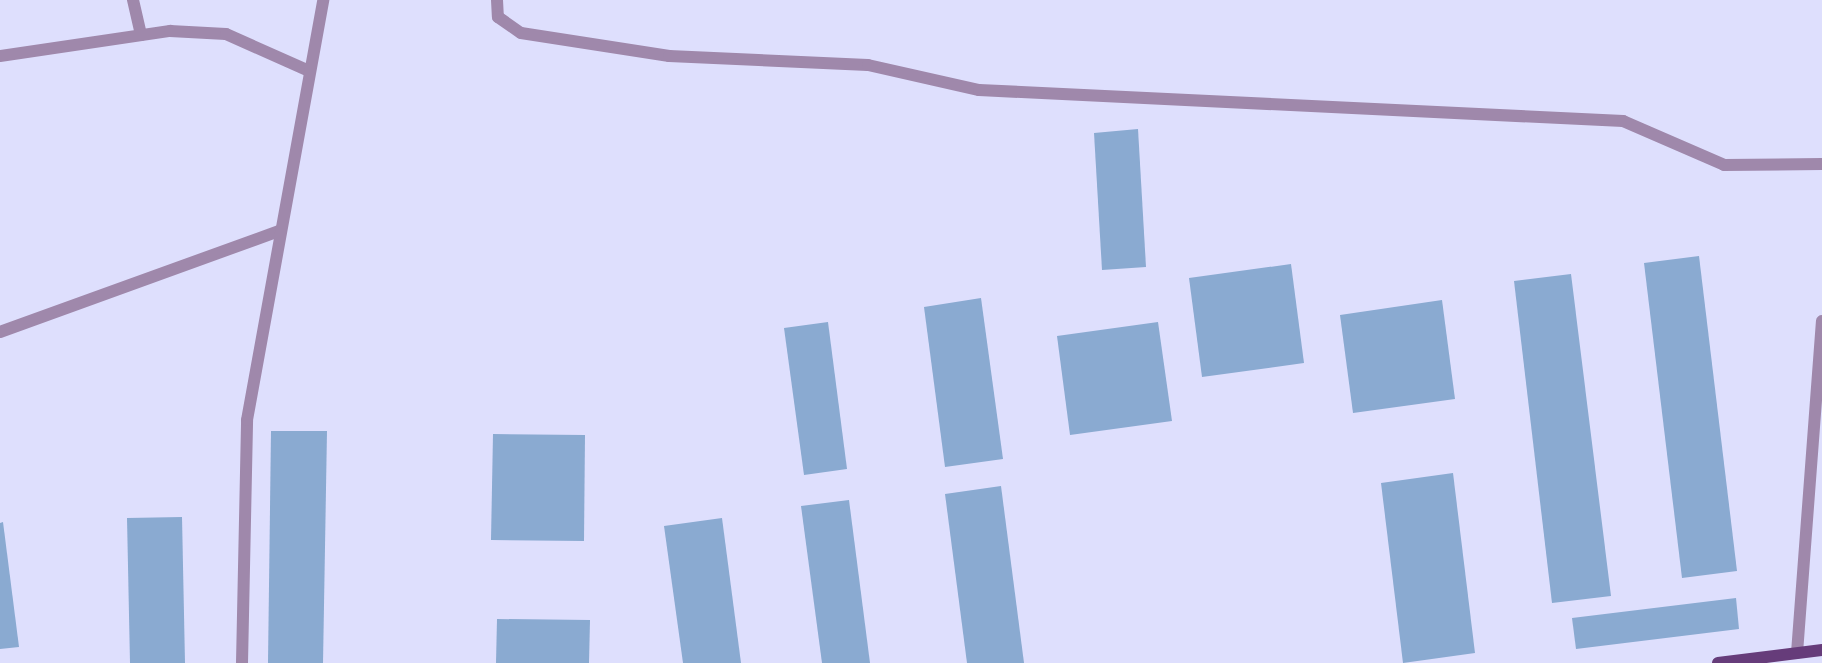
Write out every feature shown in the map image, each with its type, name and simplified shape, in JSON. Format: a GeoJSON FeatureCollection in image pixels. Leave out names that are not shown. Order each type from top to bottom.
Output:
{"type":"FeatureCollection","features":[{"type":"Feature","properties":{"kind":"main road"},"geometry":{"type":"LineString","coordinates":[[1718,663],[1822,650]]}},
{"type":"Feature","properties":{"kind":"street"},"geometry":{"type":"LineString","coordinates":[[133,0],[142,36]]}},
{"type":"Feature","properties":{"kind":"street"},"geometry":{"type":"LineString","coordinates":[[242,663],[247,420],[279,231],[323,0]]}},
{"type":"Feature","properties":{"kind":"street"},"geometry":{"type":"LineString","coordinates":[[496,0],[498,17],[521,34],[669,56],[868,65],[978,90],[1623,120],[1724,165],[1822,164]]}},
{"type":"Feature","properties":{"kind":"street"},"geometry":{"type":"LineString","coordinates":[[0,56],[170,31],[226,34],[309,71]]}},
{"type":"Feature","properties":{"kind":"street"},"geometry":{"type":"LineString","coordinates":[[0,332],[279,231]]}},
{"type":"Feature","properties":{"kind":"street"},"geometry":{"type":"LineString","coordinates":[[1797,654],[1822,321]]}},
{"type":"Feature","properties":{"kind":"building"},"geometry":{"type":"Polygon","coordinates":[[[1138,129],[1146,267],[1102,270],[1094,133],[1138,129]]]}},
{"type":"Feature","properties":{"kind":"building"},"geometry":{"type":"Polygon","coordinates":[[[1699,256],[1737,571],[1682,578],[1644,263],[1699,256]]]}},
{"type":"Feature","properties":{"kind":"building"},"geometry":{"type":"Polygon","coordinates":[[[1291,264],[1304,363],[1202,377],[1189,278],[1291,264]]]}},
{"type":"Feature","properties":{"kind":"building"},"geometry":{"type":"Polygon","coordinates":[[[1571,274],[1611,596],[1552,603],[1514,281],[1571,274]]]}},
{"type":"Feature","properties":{"kind":"building"},"geometry":{"type":"Polygon","coordinates":[[[981,298],[1003,459],[945,467],[924,307],[981,298]]]}},
{"type":"Feature","properties":{"kind":"building"},"geometry":{"type":"Polygon","coordinates":[[[1442,300],[1455,399],[1353,413],[1340,315],[1442,300]]]}},
{"type":"Feature","properties":{"kind":"building"},"geometry":{"type":"Polygon","coordinates":[[[828,322],[847,469],[804,475],[784,328],[828,322]]]}},
{"type":"Feature","properties":{"kind":"building"},"geometry":{"type":"Polygon","coordinates":[[[1158,322],[1172,421],[1070,435],[1057,336],[1158,322]]]}},
{"type":"Feature","properties":{"kind":"building"},"geometry":{"type":"Polygon","coordinates":[[[271,431],[327,431],[323,663],[268,663],[271,431]]]}},
{"type":"Feature","properties":{"kind":"building"},"geometry":{"type":"Polygon","coordinates":[[[493,434],[585,435],[584,541],[491,540],[493,434]]]}},
{"type":"Feature","properties":{"kind":"building"},"geometry":{"type":"Polygon","coordinates":[[[1453,473],[1475,653],[1403,663],[1381,483],[1453,473]]]}},
{"type":"Feature","properties":{"kind":"building"},"geometry":{"type":"Polygon","coordinates":[[[1001,486],[1024,663],[967,663],[945,494],[1001,486]]]}},
{"type":"Feature","properties":{"kind":"building"},"geometry":{"type":"Polygon","coordinates":[[[849,500],[870,663],[822,663],[801,506],[849,500]]]}},
{"type":"Feature","properties":{"kind":"building"},"geometry":{"type":"Polygon","coordinates":[[[182,517],[185,663],[130,663],[127,518],[182,517]]]}},
{"type":"Feature","properties":{"kind":"building"},"geometry":{"type":"Polygon","coordinates":[[[722,518],[741,663],[683,663],[664,526],[722,518]]]}},
{"type":"Feature","properties":{"kind":"building"},"geometry":{"type":"Polygon","coordinates":[[[3,522],[19,647],[0,649],[0,523],[3,522]]]}},
{"type":"Feature","properties":{"kind":"building"},"geometry":{"type":"Polygon","coordinates":[[[1736,598],[1739,629],[1576,649],[1572,618],[1736,598]]]}},
{"type":"Feature","properties":{"kind":"building"},"geometry":{"type":"Polygon","coordinates":[[[497,619],[590,620],[589,663],[496,663],[497,619]]]}}]}
